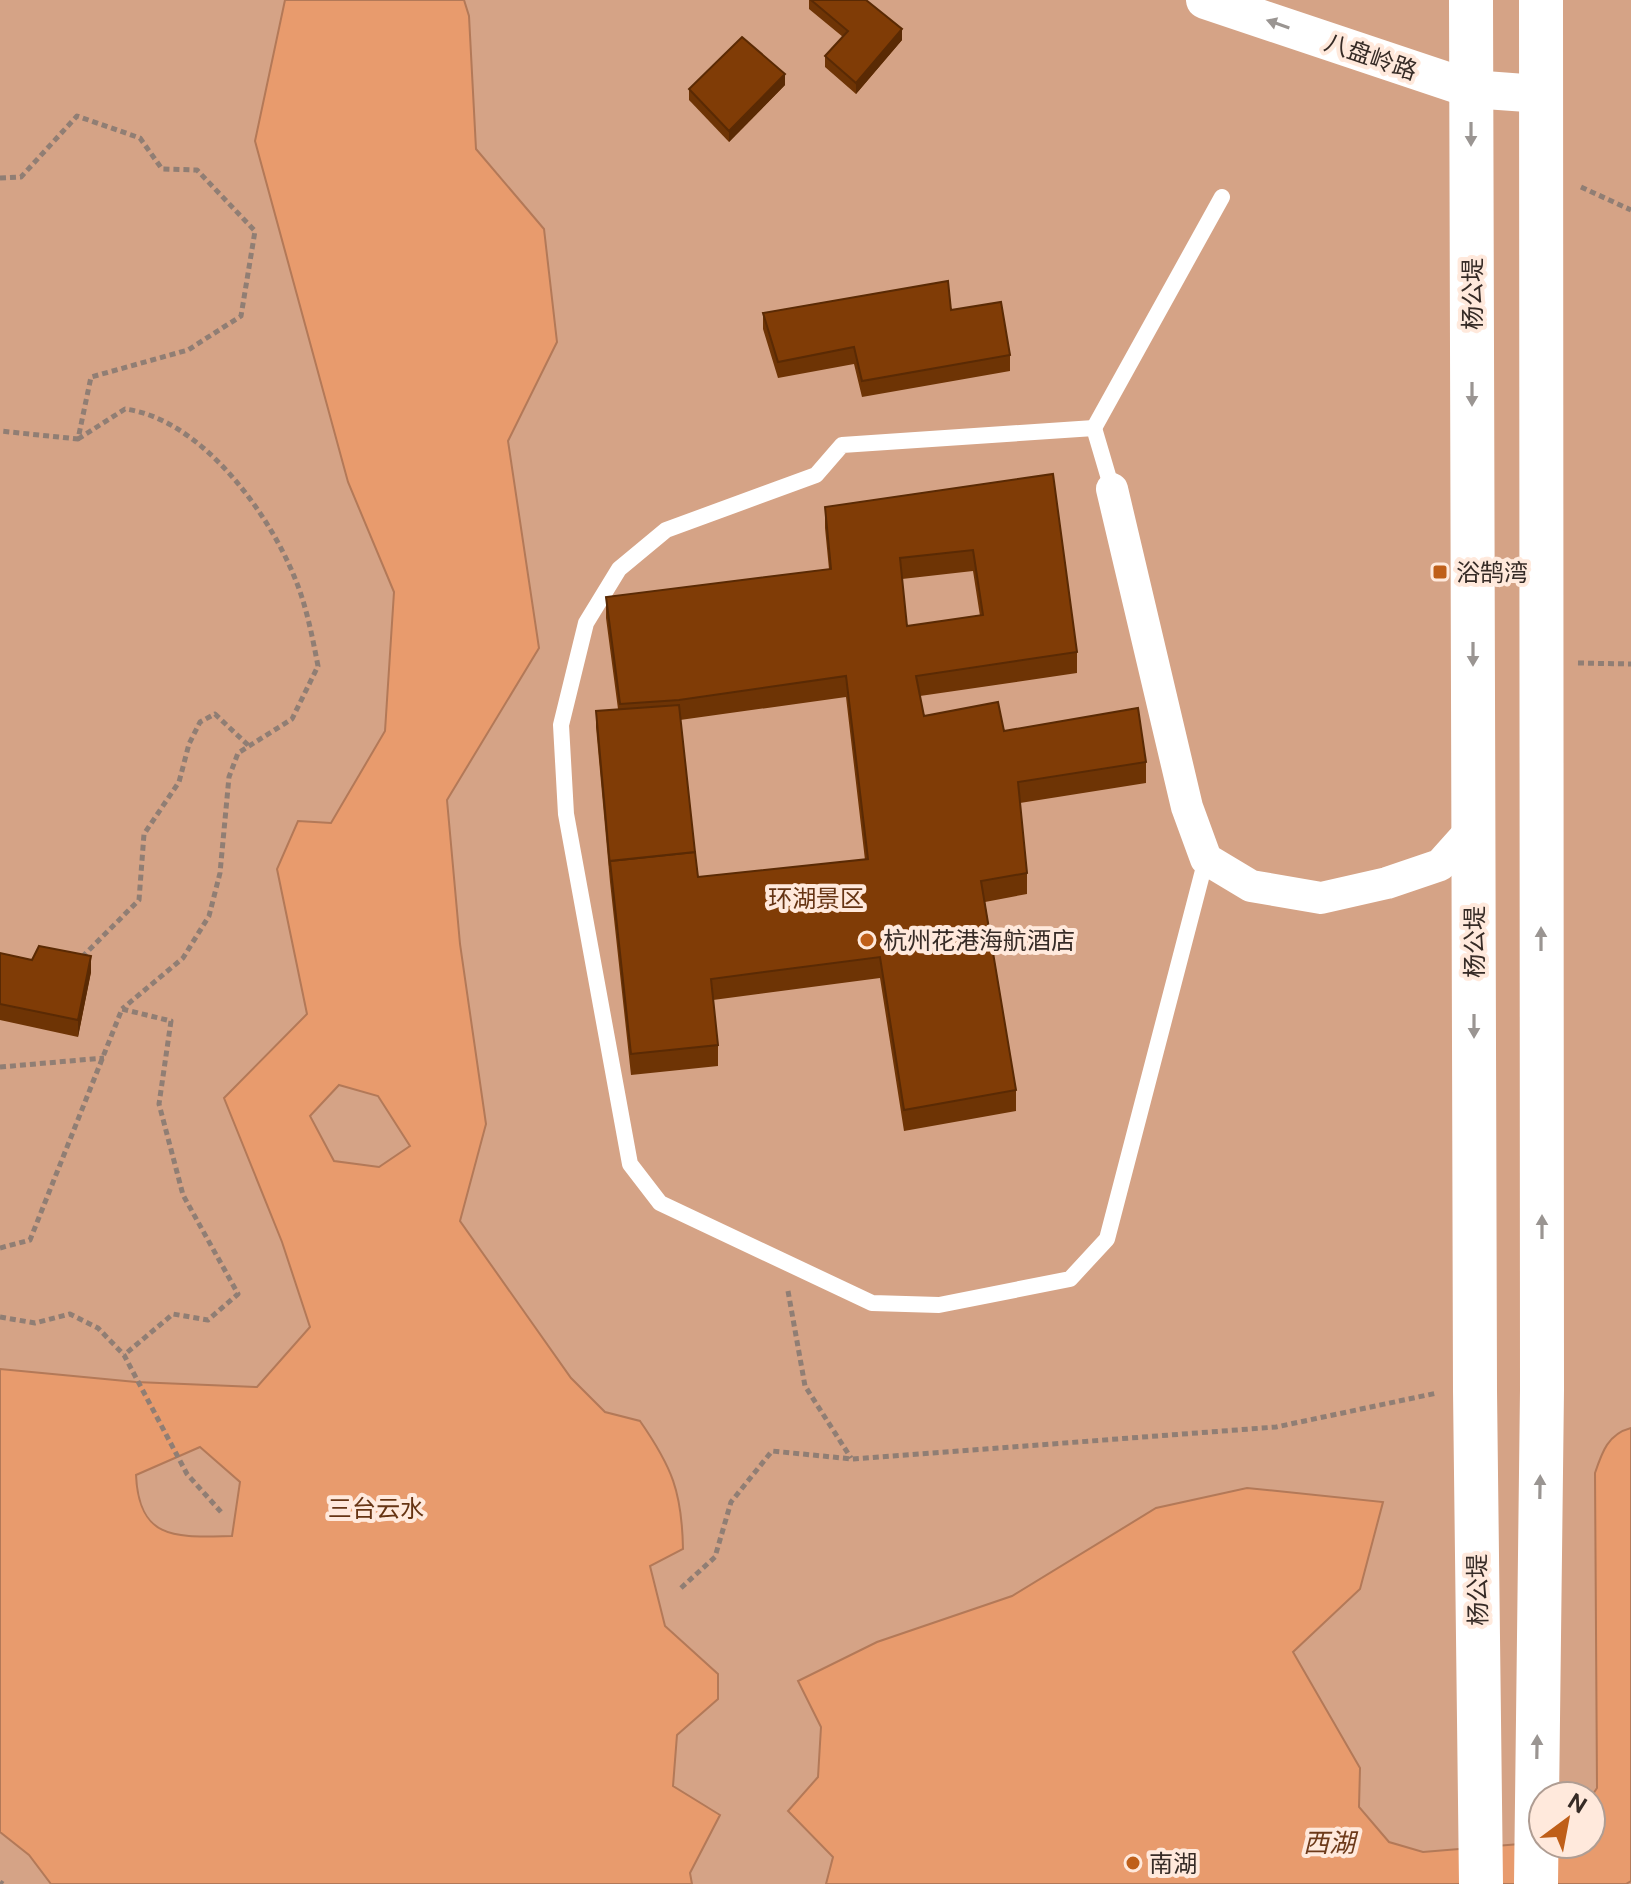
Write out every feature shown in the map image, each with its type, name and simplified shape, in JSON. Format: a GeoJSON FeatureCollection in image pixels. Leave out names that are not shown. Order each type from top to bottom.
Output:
{"type":"FeatureCollection","features":[{"type":"Feature","properties":{"kind":"main road","name":"杨公堤"},"geometry":{"type":"LineString","coordinates":[[1471,0],[1475,1391],[1481,1884]]}},
{"type":"Feature","properties":{"kind":"main road"},"geometry":{"type":"LineString","coordinates":[[1536,1884],[1542,1390],[1541,0]]}},
{"type":"Feature","properties":{"kind":"street","name":"八盘岭路"},"geometry":{"type":"LineString","coordinates":[[1205,0],[1471,89],[1541,94]]}},
{"type":"Feature","properties":{"kind":"street"},"geometry":{"type":"LineString","coordinates":[[1112,489],[1187,807],[1206,859],[1251,886],[1321,898],[1387,883],[1440,865],[1474,827]]}},
{"type":"Feature","properties":{"kind":"lane"},"geometry":{"type":"LineString","coordinates":[[1112,489],[1094,428],[1222,197]]}},
{"type":"Feature","properties":{"kind":"lane"},"geometry":{"type":"LineString","coordinates":[[1094,428],[842,445],[816,475],[666,530],[619,569],[586,623],[561,725],[566,814],[630,1164],[660,1203],[872,1303],[939,1305],[1070,1279],[1107,1239],[1206,859]]}},
{"type":"Feature","properties":{"kind":"path"},"geometry":{"type":"LineString","coordinates":[[0,178],[21,177],[77,116],[140,138],[162,169],[197,170],[255,231],[241,316],[188,350],[91,377],[78,439]]}},
{"type":"Feature","properties":{"kind":"path"},"geometry":{"type":"LineString","coordinates":[[1541,170],[1631,210]]}},
{"type":"Feature","properties":{"kind":"path"},"geometry":{"type":"LineString","coordinates":[[0,431],[78,439],[125,409],[147,412],[200,445],[240,486],[270,528],[295,577],[318,666],[292,719],[238,753],[229,777],[220,873],[209,916],[183,958],[122,1009],[30,1240],[0,1248]]}},
{"type":"Feature","properties":{"kind":"path"},"geometry":{"type":"LineString","coordinates":[[1541,661],[1631,664]]}},
{"type":"Feature","properties":{"kind":"path"},"geometry":{"type":"LineString","coordinates":[[79,959],[139,900],[144,834],[179,782],[189,744],[200,722],[215,714],[250,747]]}},
{"type":"Feature","properties":{"kind":"path"},"geometry":{"type":"LineString","coordinates":[[122,1009],[171,1021],[159,1104],[183,1195],[238,1294],[208,1320],[173,1314],[124,1355]]}},
{"type":"Feature","properties":{"kind":"path"},"geometry":{"type":"LineString","coordinates":[[0,1067],[104,1058]]}},
{"type":"Feature","properties":{"kind":"path"},"geometry":{"type":"LineString","coordinates":[[783,1261],[805,1386],[852,1459]]}},
{"type":"Feature","properties":{"kind":"path"},"geometry":{"type":"LineString","coordinates":[[0,1317],[35,1323],[70,1314],[98,1328],[124,1355],[187,1474],[221,1512]]}},
{"type":"Feature","properties":{"kind":"path"},"geometry":{"type":"LineString","coordinates":[[681,1588],[715,1557],[731,1502],[772,1451],[852,1459],[1276,1427],[1442,1392],[1475,1391]]}},
{"type":"Feature","properties":{"kind":"green space","name":"环湖景区"},"geometry":{"type":"Polygon","coordinates":[[[0,0],[1631,0],[1631,1884],[0,1884],[0,0]]]}},
{"type":"Feature","properties":{"kind":"water"},"geometry":{"type":"Polygon","coordinates":[[[285,0],[464,0],[469,16],[476,149],[544,229],[557,342],[508,441],[539,648],[447,800],[460,944],[486,1124],[460,1221],[571,1378],[605,1412],[640,1421],[660,1452],[673,1481],[680,1511],[683,1549],[650,1566],[665,1626],[718,1674],[718,1699],[677,1735],[673,1786],[720,1815],[690,1873],[692,1884],[51,1884],[29,1855],[0,1832],[0,1369],[136,1382],[257,1387],[310,1327],[282,1242],[224,1098],[307,1014],[277,869],[298,821],[331,823],[385,731],[394,592],[348,482],[255,141],[285,0]],[[339,1085],[310,1116],[334,1161],[379,1167],[410,1146],[378,1096],[339,1085]],[[200,1447],[136,1475],[139,1497],[153,1524],[165,1531],[179,1535],[232,1536],[240,1482],[200,1447]]]}},
{"type":"Feature","properties":{"kind":"water","name":"西湖"},"geometry":{"type":"Polygon","coordinates":[[[1631,1428],[1631,1881],[1626,1884],[826,1884],[833,1857],[788,1811],[818,1777],[821,1727],[798,1681],[877,1642],[1012,1596],[1156,1508],[1247,1488],[1383,1502],[1360,1589],[1293,1652],[1360,1768],[1359,1807],[1389,1842],[1423,1852],[1527,1843],[1527,1860],[1607,1860],[1607,1780],[1597,1780],[1595,1473],[1611,1439],[1631,1428]]]}},
{"type":"Feature","properties":{"kind":"building"},"geometry":{"type":"Polygon","coordinates":[[[811,0],[866,0],[902,29],[856,83],[825,56],[848,31],[811,0]]]}},
{"type":"Feature","properties":{"kind":"building"},"geometry":{"type":"Polygon","coordinates":[[[742,37],[785,74],[729,131],[689,89],[742,37]]]}},
{"type":"Feature","properties":{"kind":"building"},"geometry":{"type":"Polygon","coordinates":[[[948,281],[951,310],[1001,302],[1010,355],[862,381],[854,347],[778,362],[763,313],[948,281]]]}},
{"type":"Feature","properties":{"kind":"building"},"geometry":{"type":"Polygon","coordinates":[[[1053,474],[1077,652],[916,676],[924,716],[998,702],[1004,731],[1138,708],[1146,762],[1018,782],[1027,873],[981,881],[1016,1090],[904,1110],[880,957],[711,979],[718,1045],[631,1054],[610,861],[695,852],[698,877],[868,859],[846,676],[679,700],[620,704],[606,597],[831,569],[825,507],[1053,474]],[[973,550],[900,558],[907,626],[983,615],[973,550]]]}},
{"type":"Feature","properties":{"kind":"building"},"geometry":{"type":"Polygon","coordinates":[[[679,705],[695,852],[610,861],[610,866],[596,711],[679,705]]]}},
{"type":"Feature","properties":{"kind":"building"},"geometry":{"type":"Polygon","coordinates":[[[39,946],[91,956],[78,1020],[0,1004],[0,953],[32,960],[39,946]]]}},
{"type":"Feature","properties":{"kind":"place","name":"浴鹄湾"},"geometry":{"type":"Point","coordinates":[1440,572]}},
{"type":"Feature","properties":{"kind":"place","name":"杭州花港海航酒店"},"geometry":{"type":"Point","coordinates":[867,940]}},
{"type":"Feature","properties":{"kind":"place","name":"南湖"},"geometry":{"type":"Point","coordinates":[1133,1863]}},
{"type":"Feature","properties":{"kind":"park label","name":"三台云水"},"geometry":{"type":"Point","coordinates":[376,1508]}}]}
